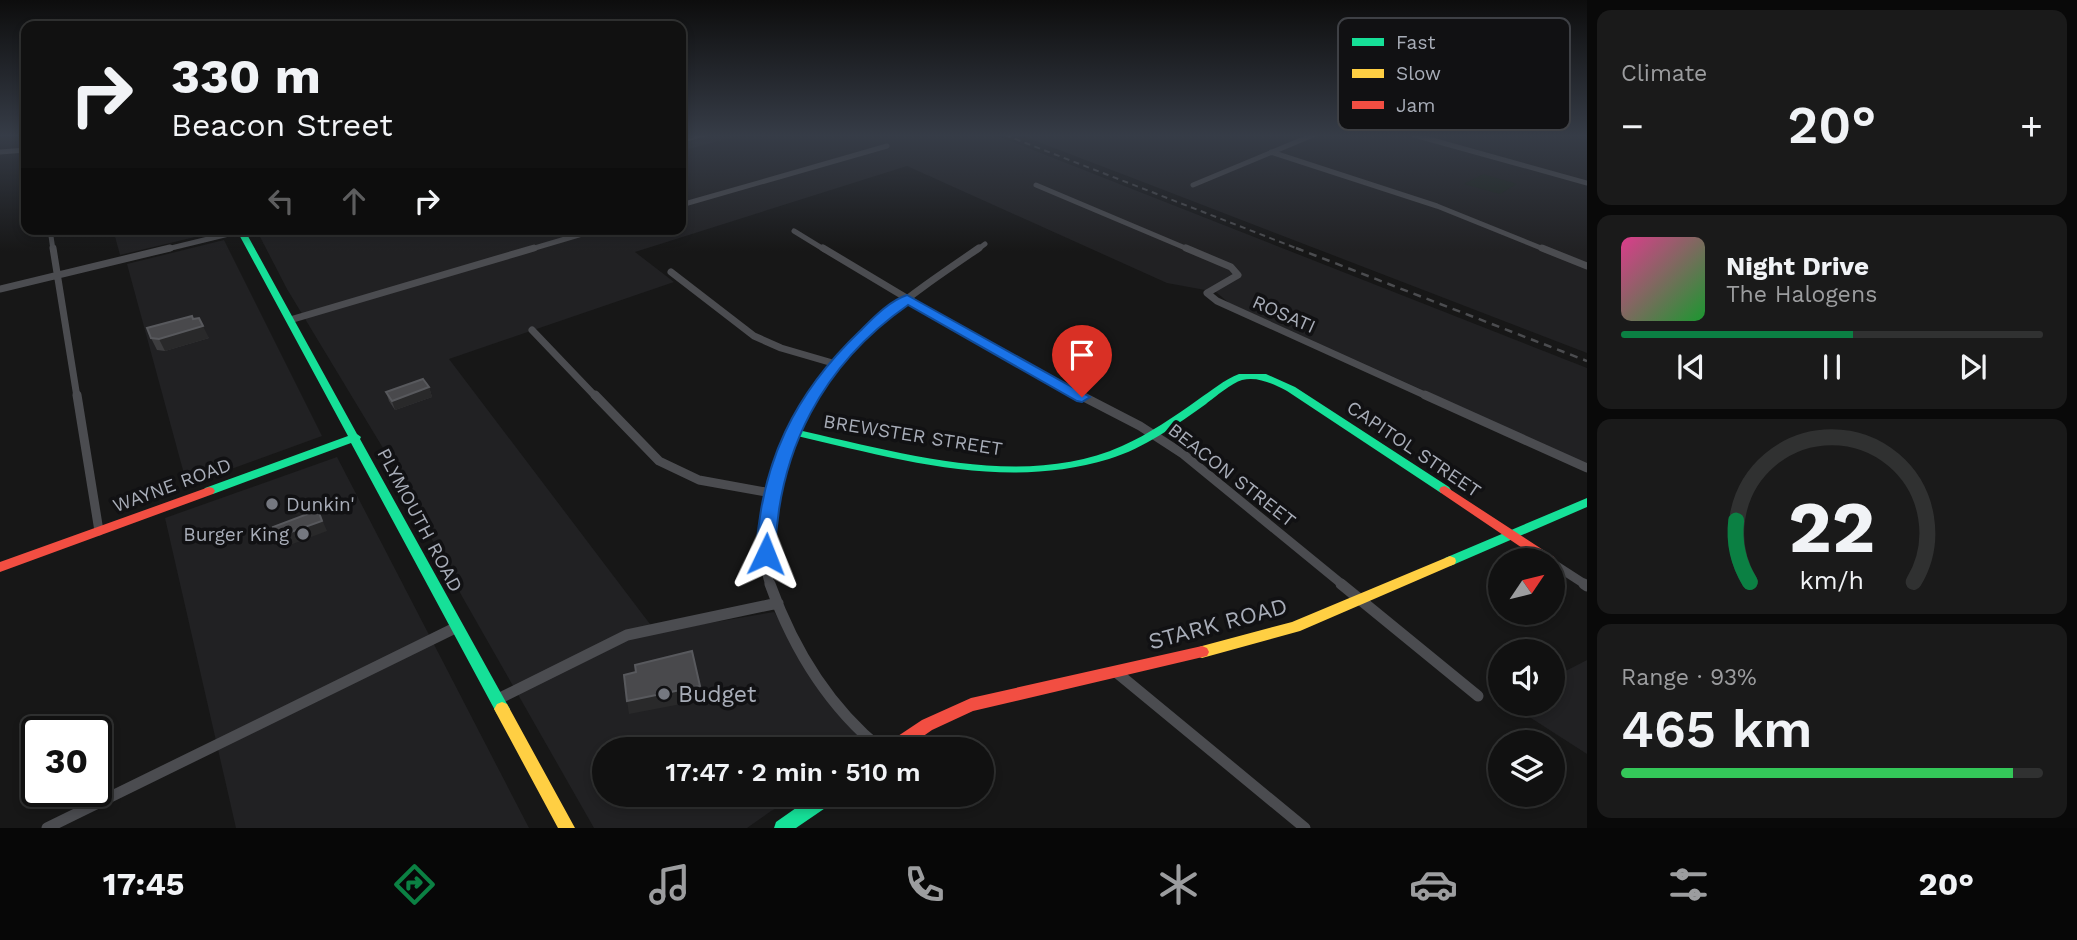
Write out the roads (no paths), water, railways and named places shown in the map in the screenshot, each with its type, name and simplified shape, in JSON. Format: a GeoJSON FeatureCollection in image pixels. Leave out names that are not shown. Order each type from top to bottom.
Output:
{"type":"FeatureCollection","features":[{"type":"Feature","properties":{"kind":"street"},"geometry":{"type":"LineString","coordinates":[[686,204],[790,174]]}},
{"type":"Feature","properties":{"kind":"street"},"geometry":{"type":"LineString","coordinates":[[1193,185],[1220,174]]}},
{"type":"Feature","properties":{"kind":"street"},"geometry":{"type":"LineString","coordinates":[[1338,174],[1437,206],[1587,266]]}},
{"type":"Feature","properties":{"kind":"street"},"geometry":{"type":"LineString","coordinates":[[1553,174],[1587,183]]}},
{"type":"Feature","properties":{"kind":"street","name":"ROSATI"},"geometry":{"type":"LineString","coordinates":[[1036,185],[1231,267],[1238,275],[1207,293],[1217,302],[1587,468]]}},
{"type":"Feature","properties":{"kind":"street","name":"BEACON STREET"},"geometry":{"type":"LineString","coordinates":[[794,231],[1007,358],[1152,432],[1238,498],[1478,695]]}},
{"type":"Feature","properties":{"kind":"street"},"geometry":{"type":"LineString","coordinates":[[51,235],[99,531]]}},
{"type":"Feature","properties":{"kind":"street"},"geometry":{"type":"LineString","coordinates":[[0,289],[221,235]]}},
{"type":"Feature","properties":{"kind":"street","name":"PLYMOUTH ROAD"},"geometry":{"type":"LineString","coordinates":[[244,235],[567,828]]}},
{"type":"Feature","properties":{"kind":"street"},"geometry":{"type":"LineString","coordinates":[[290,320],[579,235]]}},
{"type":"Feature","properties":{"kind":"street"},"geometry":{"type":"LineString","coordinates":[[865,737],[815,678],[799,652],[778,604],[769,580],[766,560],[765,538],[771,494],[781,458],[793,432],[818,387],[835,364],[884,315],[985,244]]}},
{"type":"Feature","properties":{"kind":"street"},"geometry":{"type":"LineString","coordinates":[[671,272],[754,336],[781,348],[835,364]]}},
{"type":"Feature","properties":{"kind":"street"},"geometry":{"type":"LineString","coordinates":[[532,330],[659,461],[699,480],[771,494]]}},
{"type":"Feature","properties":{"kind":"street","name":"BREWSTER STREET"},"geometry":{"type":"LineString","coordinates":[[793,432],[965,465],[1018,469],[1062,466],[1095,460],[1120,451],[1239,377],[1256,375]]}},
{"type":"Feature","properties":{"kind":"street","name":"CAPITOL STREET"},"geometry":{"type":"LineString","coordinates":[[1256,375],[1274,380],[1307,398],[1530,548]]}},
{"type":"Feature","properties":{"kind":"street","name":"WAYNE ROAD"},"geometry":{"type":"LineString","coordinates":[[0,567],[356,437]]}},
{"type":"Feature","properties":{"kind":"street","name":"STARK ROAD"},"geometry":{"type":"LineString","coordinates":[[910,737],[927,725],[971,705],[1261,638],[1359,600],[1587,502]]}},
{"type":"Feature","properties":{"kind":"street","name":"CAPITOL STREET"},"geometry":{"type":"LineString","coordinates":[[1565,571],[1587,586]]}},
{"type":"Feature","properties":{"kind":"street"},"geometry":{"type":"LineString","coordinates":[[496,701],[594,649],[627,635],[778,604]]}},
{"type":"Feature","properties":{"kind":"street"},"geometry":{"type":"LineString","coordinates":[[47,828],[457,627]]}},
{"type":"Feature","properties":{"kind":"street"},"geometry":{"type":"LineString","coordinates":[[1116,672],[1305,828]]}},
{"type":"Feature","properties":{"kind":"street"},"geometry":{"type":"LineString","coordinates":[[782,828],[812,807]]}},
{"type":"Feature","properties":{"kind":"railway"},"geometry":{"type":"LineString","coordinates":[[1104,174],[1301,250]]}},
{"type":"Feature","properties":{"kind":"railway"},"geometry":{"type":"LineString","coordinates":[[1296,248],[1587,361]]}},
{"type":"Feature","properties":{"kind":"place","name":"Dunkin'"},"geometry":{"type":"Point","coordinates":[272,504]}},
{"type":"Feature","properties":{"kind":"place","name":"Burger King"},"geometry":{"type":"Point","coordinates":[303,534]}},
{"type":"Feature","properties":{"kind":"place","name":"Budget"},"geometry":{"type":"Point","coordinates":[664,694]}}]}
